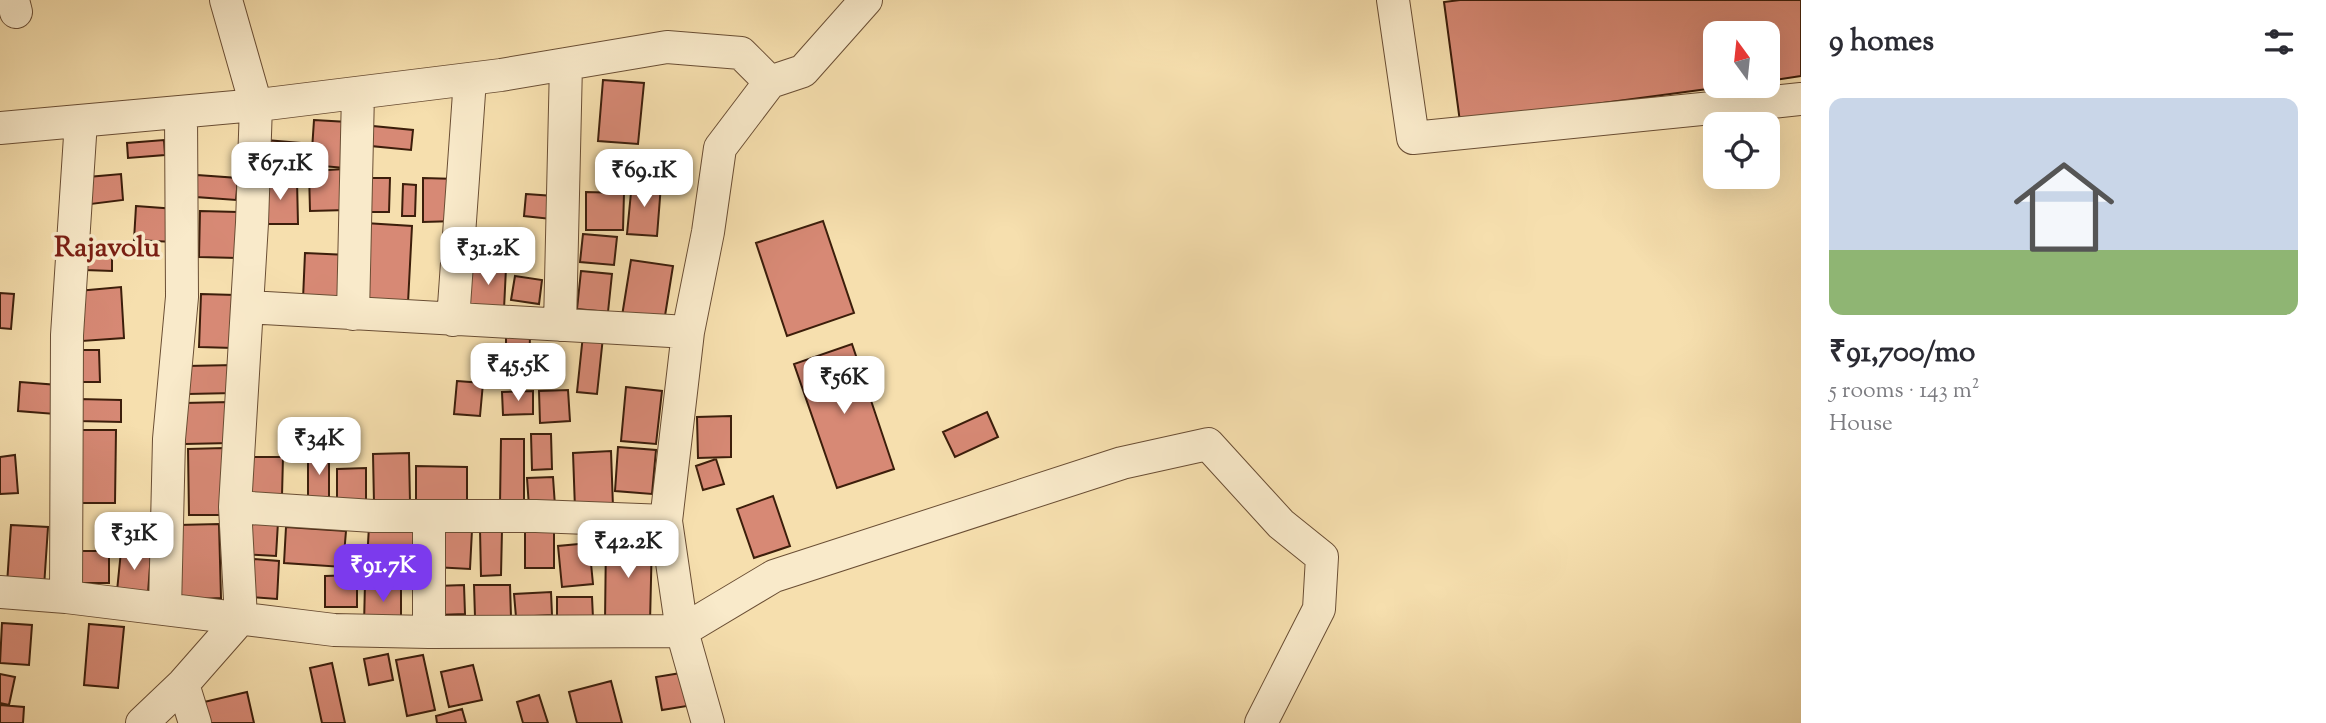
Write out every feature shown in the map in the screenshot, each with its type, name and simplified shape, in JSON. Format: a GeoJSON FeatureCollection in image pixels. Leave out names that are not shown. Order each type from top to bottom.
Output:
{"type":"FeatureCollection","features":[{"type":"Feature","properties":{"kind":"street"},"geometry":{"type":"LineString","coordinates":[[142,723],[183,684],[241,618],[235,507],[256,105],[226,0]]}},
{"type":"Feature","properties":{"kind":"street"},"geometry":{"type":"LineString","coordinates":[[708,723],[682,631],[666,521],[688,332],[708,232],[720,148],[770,82],[803,71],[866,0]]}},
{"type":"Feature","properties":{"kind":"street"},"geometry":{"type":"LineString","coordinates":[[1393,0],[1413,138],[1801,99]]}},
{"type":"Feature","properties":{"kind":"street"},"geometry":{"type":"LineString","coordinates":[[0,128],[358,93],[470,79],[667,47],[741,53],[770,82]]}},
{"type":"Feature","properties":{"kind":"street"},"geometry":{"type":"LineString","coordinates":[[560,325],[566,64]]}},
{"type":"Feature","properties":{"kind":"street"},"geometry":{"type":"LineString","coordinates":[[453,320],[470,79]]}},
{"type":"Feature","properties":{"kind":"street"},"geometry":{"type":"LineString","coordinates":[[353,314],[358,93]]}},
{"type":"Feature","properties":{"kind":"street"},"geometry":{"type":"LineString","coordinates":[[165,609],[169,439],[182,297],[181,112]]}},
{"type":"Feature","properties":{"kind":"street"},"geometry":{"type":"LineString","coordinates":[[66,597],[67,335],[81,121]]}},
{"type":"Feature","properties":{"kind":"street"},"geometry":{"type":"LineString","coordinates":[[247,307],[688,332]]}},
{"type":"Feature","properties":{"kind":"street"},"geometry":{"type":"LineString","coordinates":[[0,592],[66,597],[334,630],[682,631],[774,576],[1122,463],[1208,444],[1281,524],[1322,557],[1319,609],[1261,723]]}},
{"type":"Feature","properties":{"kind":"street"},"geometry":{"type":"LineString","coordinates":[[235,507],[373,516],[536,516],[666,521]]}},
{"type":"Feature","properties":{"kind":"street"},"geometry":{"type":"LineString","coordinates":[[429,517],[429,632]]}},
{"type":"Feature","properties":{"kind":"street"},"geometry":{"type":"LineString","coordinates":[[183,684],[195,723]]}},
{"type":"Feature","properties":{"kind":"building"},"geometry":{"type":"Polygon","coordinates":[[[1801,0],[1801,76],[1780,79],[1780,21],[1703,21],[1703,90],[1460,122],[1444,2],[1801,0]]]}},
{"type":"Feature","properties":{"kind":"building"},"geometry":{"type":"Polygon","coordinates":[[[603,80],[644,83],[638,144],[598,141],[603,80]]]}},
{"type":"Feature","properties":{"kind":"building"},"geometry":{"type":"Polygon","coordinates":[[[314,120],[348,122],[345,168],[311,165],[314,120]]]}},
{"type":"Feature","properties":{"kind":"building"},"geometry":{"type":"Polygon","coordinates":[[[373,126],[413,130],[411,150],[371,146],[373,126]]]}},
{"type":"Feature","properties":{"kind":"building"},"geometry":{"type":"Polygon","coordinates":[[[164,140],[165,155],[128,158],[127,143],[164,140]]]}},
{"type":"Feature","properties":{"kind":"building"},"geometry":{"type":"Polygon","coordinates":[[[266,140],[300,143],[297,174],[263,171],[266,140]]]}},
{"type":"Feature","properties":{"kind":"building"},"geometry":{"type":"Polygon","coordinates":[[[345,169],[347,210],[310,211],[309,171],[345,169]]]}},
{"type":"Feature","properties":{"kind":"building"},"geometry":{"type":"Polygon","coordinates":[[[121,174],[123,200],[91,204],[88,177],[121,174]]]}},
{"type":"Feature","properties":{"kind":"building"},"geometry":{"type":"Polygon","coordinates":[[[197,175],[238,178],[236,200],[196,197],[197,175]]]}},
{"type":"Feature","properties":{"kind":"building"},"geometry":{"type":"Polygon","coordinates":[[[367,178],[390,178],[389,212],[366,212],[367,178]]]}},
{"type":"Feature","properties":{"kind":"building"},"geometry":{"type":"Polygon","coordinates":[[[423,178],[457,179],[457,221],[423,222],[423,178]]]}},
{"type":"Feature","properties":{"kind":"building"},"geometry":{"type":"Polygon","coordinates":[[[263,180],[297,180],[298,224],[264,224],[263,180]]]}},
{"type":"Feature","properties":{"kind":"building"},"geometry":{"type":"Polygon","coordinates":[[[632,182],[661,185],[657,236],[627,234],[632,182]]]}},
{"type":"Feature","properties":{"kind":"building"},"geometry":{"type":"Polygon","coordinates":[[[403,184],[416,185],[415,216],[402,216],[403,184]]]}},
{"type":"Feature","properties":{"kind":"building"},"geometry":{"type":"Polygon","coordinates":[[[586,192],[624,193],[623,230],[586,230],[586,192]]]}},
{"type":"Feature","properties":{"kind":"building"},"geometry":{"type":"Polygon","coordinates":[[[526,194],[554,196],[551,219],[524,216],[526,194]]]}},
{"type":"Feature","properties":{"kind":"building"},"geometry":{"type":"Polygon","coordinates":[[[136,206],[176,209],[174,242],[134,240],[136,206]]]}},
{"type":"Feature","properties":{"kind":"building"},"geometry":{"type":"Polygon","coordinates":[[[200,211],[238,212],[237,258],[199,257],[200,211]]]}},
{"type":"Feature","properties":{"kind":"building"},"geometry":{"type":"Polygon","coordinates":[[[823,221],[854,313],[787,336],[756,243],[823,221]]]}},
{"type":"Feature","properties":{"kind":"building"},"geometry":{"type":"Polygon","coordinates":[[[365,223],[412,226],[408,303],[360,300],[365,223]]]}},
{"type":"Feature","properties":{"kind":"building"},"geometry":{"type":"Polygon","coordinates":[[[583,234],[617,237],[614,265],[580,262],[583,234]]]}},
{"type":"Feature","properties":{"kind":"building"},"geometry":{"type":"Polygon","coordinates":[[[85,245],[112,245],[112,271],[85,270],[85,245]]]}},
{"type":"Feature","properties":{"kind":"building"},"geometry":{"type":"Polygon","coordinates":[[[305,253],[348,255],[346,301],[303,299],[305,253]]]}},
{"type":"Feature","properties":{"kind":"building"},"geometry":{"type":"Polygon","coordinates":[[[631,260],[673,266],[664,322],[622,316],[631,260]]]}},
{"type":"Feature","properties":{"kind":"building"},"geometry":{"type":"Polygon","coordinates":[[[472,266],[506,268],[504,309],[469,306],[472,266]]]}},
{"type":"Feature","properties":{"kind":"building"},"geometry":{"type":"Polygon","coordinates":[[[581,271],[612,274],[608,312],[577,309],[581,271]]]}},
{"type":"Feature","properties":{"kind":"building"},"geometry":{"type":"Polygon","coordinates":[[[515,276],[542,280],[539,304],[511,300],[515,276]]]}},
{"type":"Feature","properties":{"kind":"building"},"geometry":{"type":"Polygon","coordinates":[[[121,287],[124,338],[82,341],[78,291],[121,287]]]}},
{"type":"Feature","properties":{"kind":"building"},"geometry":{"type":"Polygon","coordinates":[[[0,293],[14,294],[11,329],[0,328],[0,293]]]}},
{"type":"Feature","properties":{"kind":"building"},"geometry":{"type":"Polygon","coordinates":[[[201,294],[235,295],[233,348],[199,347],[201,294]]]}},
{"type":"Feature","properties":{"kind":"building"},"geometry":{"type":"Polygon","coordinates":[[[506,335],[530,336],[529,372],[506,372],[506,335]]]}},
{"type":"Feature","properties":{"kind":"building"},"geometry":{"type":"Polygon","coordinates":[[[583,335],[603,337],[597,394],[577,392],[583,335]]]}},
{"type":"Feature","properties":{"kind":"building"},"geometry":{"type":"Polygon","coordinates":[[[852,344],[894,469],[837,488],[794,364],[852,344]]]}},
{"type":"Feature","properties":{"kind":"building"},"geometry":{"type":"Polygon","coordinates":[[[78,350],[99,350],[100,382],[79,382],[78,350]]]}},
{"type":"Feature","properties":{"kind":"building"},"geometry":{"type":"Polygon","coordinates":[[[234,365],[234,393],[188,394],[187,366],[234,365]]]}},
{"type":"Feature","properties":{"kind":"building"},"geometry":{"type":"Polygon","coordinates":[[[457,381],[483,383],[480,416],[454,414],[457,381]]]}},
{"type":"Feature","properties":{"kind":"building"},"geometry":{"type":"Polygon","coordinates":[[[20,382],[58,385],[55,414],[18,411],[20,382]]]}},
{"type":"Feature","properties":{"kind":"building"},"geometry":{"type":"Polygon","coordinates":[[[626,387],[662,391],[656,444],[621,441],[626,387]]]}},
{"type":"Feature","properties":{"kind":"building"},"geometry":{"type":"Polygon","coordinates":[[[568,390],[570,421],[540,423],[539,391],[568,390]]]}},
{"type":"Feature","properties":{"kind":"building"},"geometry":{"type":"Polygon","coordinates":[[[533,391],[533,414],[503,415],[502,392],[533,391]]]}},
{"type":"Feature","properties":{"kind":"building"},"geometry":{"type":"Polygon","coordinates":[[[78,399],[121,400],[121,422],[78,421],[78,399]]]}},
{"type":"Feature","properties":{"kind":"building"},"geometry":{"type":"Polygon","coordinates":[[[230,402],[231,443],[185,444],[184,403],[230,402]]]}},
{"type":"Feature","properties":{"kind":"building"},"geometry":{"type":"Polygon","coordinates":[[[987,412],[998,437],[955,457],[943,432],[987,412]]]}},
{"type":"Feature","properties":{"kind":"building"},"geometry":{"type":"Polygon","coordinates":[[[731,416],[731,457],[698,458],[697,417],[731,416]]]}},
{"type":"Feature","properties":{"kind":"building"},"geometry":{"type":"Polygon","coordinates":[[[81,430],[116,430],[115,503],[80,503],[81,430]]]}},
{"type":"Feature","properties":{"kind":"building"},"geometry":{"type":"Polygon","coordinates":[[[531,434],[551,434],[552,469],[532,470],[531,434]]]}},
{"type":"Feature","properties":{"kind":"building"},"geometry":{"type":"Polygon","coordinates":[[[501,439],[524,439],[524,504],[500,504],[501,439]]]}},
{"type":"Feature","properties":{"kind":"building"},"geometry":{"type":"Polygon","coordinates":[[[618,447],[656,450],[652,494],[615,491],[618,447]]]}},
{"type":"Feature","properties":{"kind":"building"},"geometry":{"type":"Polygon","coordinates":[[[224,448],[224,515],[189,515],[188,449],[224,448]]]}},
{"type":"Feature","properties":{"kind":"building"},"geometry":{"type":"Polygon","coordinates":[[[611,451],[613,507],[575,509],[573,453],[611,451]]]}},
{"type":"Feature","properties":{"kind":"building"},"geometry":{"type":"Polygon","coordinates":[[[308,453],[329,453],[329,501],[308,500],[308,453]]]}},
{"type":"Feature","properties":{"kind":"building"},"geometry":{"type":"Polygon","coordinates":[[[409,453],[410,502],[374,503],[373,454],[409,453]]]}},
{"type":"Feature","properties":{"kind":"building"},"geometry":{"type":"Polygon","coordinates":[[[15,455],[18,493],[0,494],[0,457],[15,455]]]}},
{"type":"Feature","properties":{"kind":"building"},"geometry":{"type":"Polygon","coordinates":[[[243,457],[283,457],[282,496],[242,495],[243,457]]]}},
{"type":"Feature","properties":{"kind":"building"},"geometry":{"type":"Polygon","coordinates":[[[716,459],[724,484],[703,490],[696,466],[716,459]]]}},
{"type":"Feature","properties":{"kind":"building"},"geometry":{"type":"Polygon","coordinates":[[[416,466],[467,467],[467,505],[416,505],[416,466]]]}},
{"type":"Feature","properties":{"kind":"building"},"geometry":{"type":"Polygon","coordinates":[[[366,468],[366,500],[337,500],[337,469],[366,468]]]}},
{"type":"Feature","properties":{"kind":"building"},"geometry":{"type":"Polygon","coordinates":[[[553,477],[555,506],[529,507],[527,478],[553,477]]]}},
{"type":"Feature","properties":{"kind":"building"},"geometry":{"type":"Polygon","coordinates":[[[773,496],[790,546],[754,558],[737,509],[773,496]]]}},
{"type":"Feature","properties":{"kind":"building"},"geometry":{"type":"Polygon","coordinates":[[[243,520],[278,522],[276,556],[240,554],[243,520]]]}},
{"type":"Feature","properties":{"kind":"building"},"geometry":{"type":"Polygon","coordinates":[[[219,524],[221,598],[180,600],[178,525],[219,524]]]}},
{"type":"Feature","properties":{"kind":"building"},"geometry":{"type":"Polygon","coordinates":[[[11,525],[48,527],[44,587],[7,584],[11,525]]]}},
{"type":"Feature","properties":{"kind":"building"},"geometry":{"type":"Polygon","coordinates":[[[369,526],[415,528],[413,563],[367,561],[369,526]]]}},
{"type":"Feature","properties":{"kind":"building"},"geometry":{"type":"Polygon","coordinates":[[[286,527],[346,531],[343,567],[284,563],[286,527]]]}},
{"type":"Feature","properties":{"kind":"building"},"geometry":{"type":"Polygon","coordinates":[[[436,527],[472,530],[470,569],[434,567],[436,527]]]}},
{"type":"Feature","properties":{"kind":"building"},"geometry":{"type":"Polygon","coordinates":[[[554,529],[554,568],[525,568],[525,530],[554,529]]]}},
{"type":"Feature","properties":{"kind":"building"},"geometry":{"type":"Polygon","coordinates":[[[480,530],[502,530],[501,575],[481,576],[480,530]]]}},
{"type":"Feature","properties":{"kind":"building"},"geometry":{"type":"Polygon","coordinates":[[[606,538],[652,538],[650,623],[605,622],[606,538]]]}},
{"type":"Feature","properties":{"kind":"building"},"geometry":{"type":"Polygon","coordinates":[[[589,543],[593,584],[562,587],[558,546],[589,543]]]}},
{"type":"Feature","properties":{"kind":"building"},"geometry":{"type":"Polygon","coordinates":[[[73,551],[109,551],[109,583],[73,583],[73,551]]]}},
{"type":"Feature","properties":{"kind":"building"},"geometry":{"type":"Polygon","coordinates":[[[121,551],[151,554],[148,593],[117,591],[121,551]]]}},
{"type":"Feature","properties":{"kind":"building"},"geometry":{"type":"Polygon","coordinates":[[[254,559],[279,561],[277,599],[251,597],[254,559]]]}},
{"type":"Feature","properties":{"kind":"building"},"geometry":{"type":"Polygon","coordinates":[[[357,575],[357,607],[325,607],[325,576],[357,575]]]}},
{"type":"Feature","properties":{"kind":"building"},"geometry":{"type":"Polygon","coordinates":[[[401,582],[401,625],[364,625],[365,583],[401,582]]]}},
{"type":"Feature","properties":{"kind":"building"},"geometry":{"type":"Polygon","coordinates":[[[464,585],[465,614],[437,615],[436,586],[464,585]]]}},
{"type":"Feature","properties":{"kind":"building"},"geometry":{"type":"Polygon","coordinates":[[[474,585],[510,585],[511,617],[475,617],[474,585]]]}},
{"type":"Feature","properties":{"kind":"building"},"geometry":{"type":"Polygon","coordinates":[[[551,592],[552,615],[516,617],[514,594],[551,592]]]}},
{"type":"Feature","properties":{"kind":"building"},"geometry":{"type":"Polygon","coordinates":[[[557,597],[592,597],[593,618],[557,619],[557,597]]]}},
{"type":"Feature","properties":{"kind":"building"},"geometry":{"type":"Polygon","coordinates":[[[2,623],[32,625],[29,665],[0,663],[2,623]]]}},
{"type":"Feature","properties":{"kind":"building"},"geometry":{"type":"Polygon","coordinates":[[[89,624],[124,627],[118,688],[84,685],[89,624]]]}},
{"type":"Feature","properties":{"kind":"building"},"geometry":{"type":"Polygon","coordinates":[[[388,654],[393,680],[369,685],[364,659],[388,654]]]}},
{"type":"Feature","properties":{"kind":"building"},"geometry":{"type":"Polygon","coordinates":[[[423,655],[435,710],[407,716],[396,660],[423,655]]]}},
{"type":"Feature","properties":{"kind":"building"},"geometry":{"type":"Polygon","coordinates":[[[332,663],[345,723],[322,723],[310,668],[332,663]]]}},
{"type":"Feature","properties":{"kind":"building"},"geometry":{"type":"Polygon","coordinates":[[[473,665],[482,700],[449,707],[441,672],[473,665]]]}},
{"type":"Feature","properties":{"kind":"building"},"geometry":{"type":"Polygon","coordinates":[[[681,673],[687,706],[662,710],[656,677],[681,673]]]}},
{"type":"Feature","properties":{"kind":"building"},"geometry":{"type":"Polygon","coordinates":[[[0,674],[15,677],[9,705],[0,703],[0,674]]]}},
{"type":"Feature","properties":{"kind":"building"},"geometry":{"type":"Polygon","coordinates":[[[611,681],[622,723],[577,723],[569,692],[611,681]]]}},
{"type":"Feature","properties":{"kind":"building"},"geometry":{"type":"Polygon","coordinates":[[[247,692],[254,723],[209,723],[204,702],[247,692]]]}},
{"type":"Feature","properties":{"kind":"building"},"geometry":{"type":"Polygon","coordinates":[[[539,695],[548,723],[523,723],[517,702],[539,695]]]}},
{"type":"Feature","properties":{"kind":"building"},"geometry":{"type":"Polygon","coordinates":[[[0,705],[24,707],[23,723],[0,723],[0,705]]]}},
{"type":"Feature","properties":{"kind":"building"},"geometry":{"type":"Polygon","coordinates":[[[462,709],[466,723],[437,723],[436,716],[462,709]]]}},
{"type":"Feature","properties":{"kind":"district","name":"Rajavolu"},"geometry":{"type":"Point","coordinates":[107,249]}}]}
